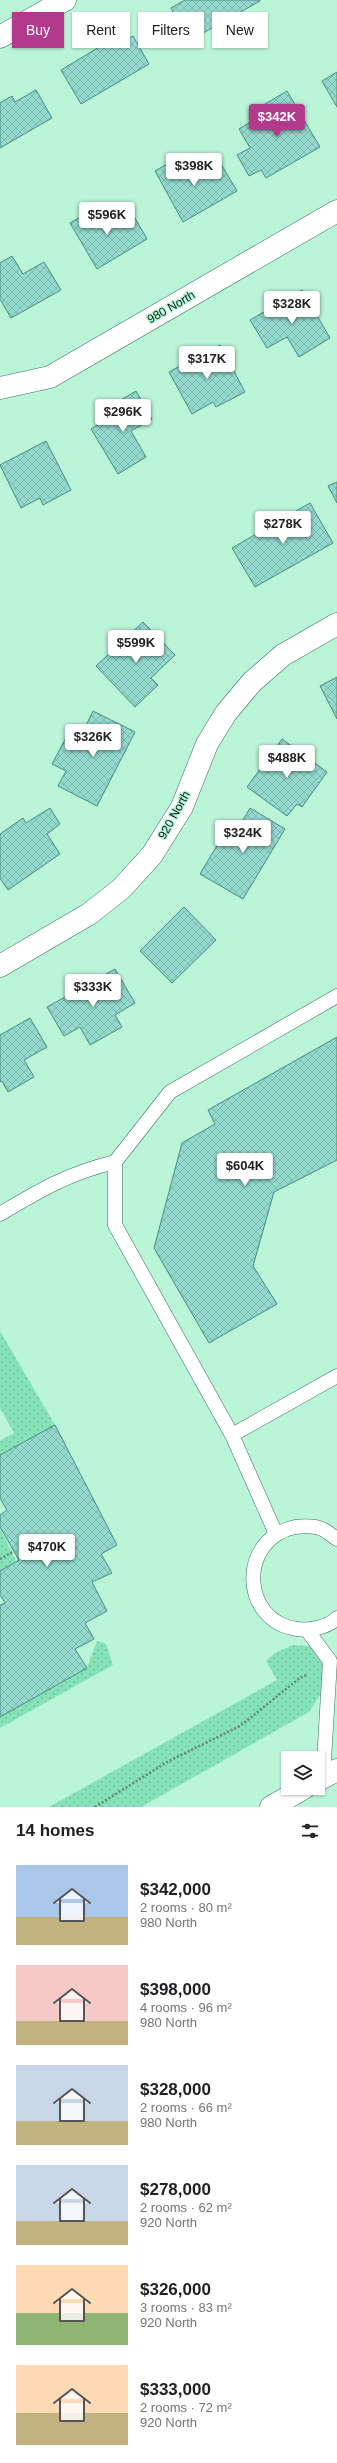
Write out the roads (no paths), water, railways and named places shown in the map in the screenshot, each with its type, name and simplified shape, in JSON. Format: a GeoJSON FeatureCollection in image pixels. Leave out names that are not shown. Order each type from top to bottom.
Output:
{"type":"FeatureCollection","features":[{"type":"Feature","properties":{"kind":"main road"},"geometry":{"type":"LineString","coordinates":[[0,37],[65,0]]}},
{"type":"Feature","properties":{"kind":"main road","name":"980 North"},"geometry":{"type":"LineString","coordinates":[[0,388],[50,377],[337,212]]}},
{"type":"Feature","properties":{"kind":"main road","name":"920 North"},"geometry":{"type":"LineString","coordinates":[[0,966],[89,914],[121,889],[152,855],[182,807],[207,744],[226,713],[252,682],[283,655],[337,624]]}},
{"type":"Feature","properties":{"kind":"main road"},"geometry":{"type":"LineString","coordinates":[[271,1807],[292,1795]]}},
{"type":"Feature","properties":{"kind":"lane"},"geometry":{"type":"LineString","coordinates":[[276,1534],[232,1435],[115,1225],[115,1162],[170,1092],[337,996]]}},
{"type":"Feature","properties":{"kind":"lane"},"geometry":{"type":"LineString","coordinates":[[0,1214],[40,1190],[82,1170],[115,1162]]}},
{"type":"Feature","properties":{"kind":"lane"},"geometry":{"type":"LineString","coordinates":[[232,1435],[337,1376]]}},
{"type":"Feature","properties":{"kind":"lane"},"geometry":{"type":"LineString","coordinates":[[337,1539],[322,1529],[304,1526],[276,1534],[262,1547],[253,1567],[252,1585],[261,1607],[273,1620],[289,1628],[307,1630],[333,1622],[337,1618]]}},
{"type":"Feature","properties":{"kind":"lane"},"geometry":{"type":"LineString","coordinates":[[307,1630],[330,1661],[323,1751]]}}]}
